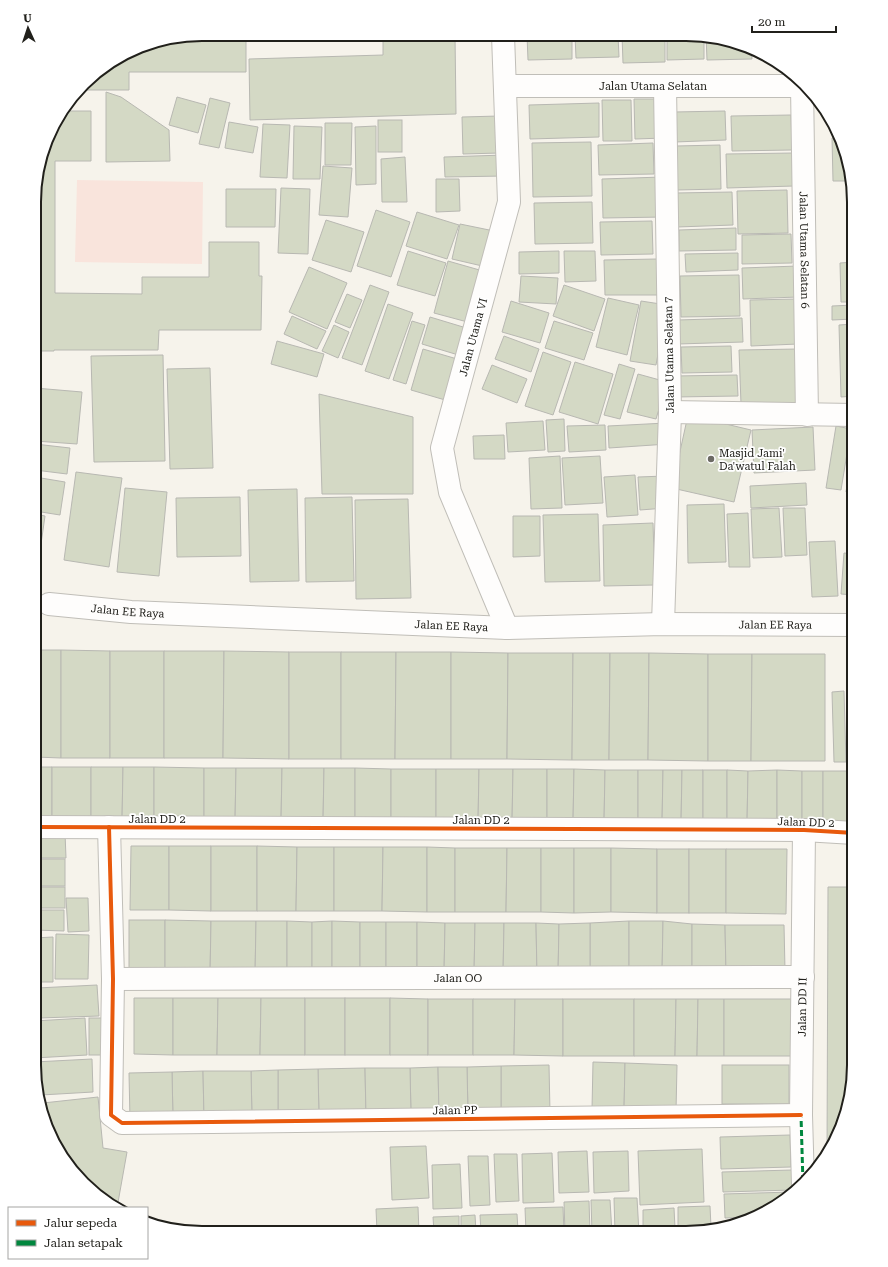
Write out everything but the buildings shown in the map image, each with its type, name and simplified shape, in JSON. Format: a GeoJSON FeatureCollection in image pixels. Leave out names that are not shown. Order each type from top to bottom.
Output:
{"type":"FeatureCollection","features":[{"type":"Feature","properties":{"kind":"street","name":"Jalan Utama VI"},"geometry":{"type":"LineString","coordinates":[[503,41],[509,202],[442,448],[450,492],[507,628]]}},
{"type":"Feature","properties":{"kind":"street","name":"Jalan Utama Selatan"},"geometry":{"type":"LineString","coordinates":[[505,86],[798,86]]}},
{"type":"Feature","properties":{"kind":"street","name":"Jalan Utama Selatan 7"},"geometry":{"type":"LineString","coordinates":[[663,624],[670,412],[665,86]]}},
{"type":"Feature","properties":{"kind":"street","name":"Jalan Utama Selatan 6"},"geometry":{"type":"LineString","coordinates":[[802,90],[807,415]]}},
{"type":"Feature","properties":{"kind":"street"},"geometry":{"type":"LineString","coordinates":[[670,412],[847,415]]}},
{"type":"Feature","properties":{"kind":"street","name":"Jalan EE Raya"},"geometry":{"type":"LineString","coordinates":[[49,604],[131,612],[507,628],[663,624],[847,625]]}},
{"type":"Feature","properties":{"kind":"street","name":"Jalan DD 2"},"geometry":{"type":"LineString","coordinates":[[41,827],[804,830],[847,833]]}},
{"type":"Feature","properties":{"kind":"street"},"geometry":{"type":"LineString","coordinates":[[109,827],[113,979]]}},
{"type":"Feature","properties":{"kind":"street","name":"Jalan DD II"},"geometry":{"type":"LineString","coordinates":[[803,1176],[801,1115],[804,830]]}},
{"type":"Feature","properties":{"kind":"street","name":"Jalan OO"},"geometry":{"type":"LineString","coordinates":[[113,979],[803,977]]}},
{"type":"Feature","properties":{"kind":"street","name":"Jalan PP"},"geometry":{"type":"LineString","coordinates":[[113,979],[111,1115],[122,1123],[801,1115]]}},
{"type":"Feature","properties":{"kind":"shaded area"},"geometry":{"type":"Polygon","coordinates":[[[77,180],[203,182],[202,264],[75,262],[77,180]]]}},
{"type":"Feature","properties":{"kind":"marked path"},"geometry":{"type":"LineString","coordinates":[[798,1115],[801,1115],[803,1176]]}},
{"type":"Feature","properties":{"kind":"cycle path"},"geometry":{"type":"LineString","coordinates":[[41,827],[804,830],[847,833]]}},
{"type":"Feature","properties":{"kind":"cycle path"},"geometry":{"type":"LineString","coordinates":[[109,827],[113,979],[111,1115],[122,1123],[801,1115]]}},
{"type":"Feature","properties":{"kind":"place","name":"Masjid Jami' Da'watul Falah"},"geometry":{"type":"Point","coordinates":[711,459]}}]}
